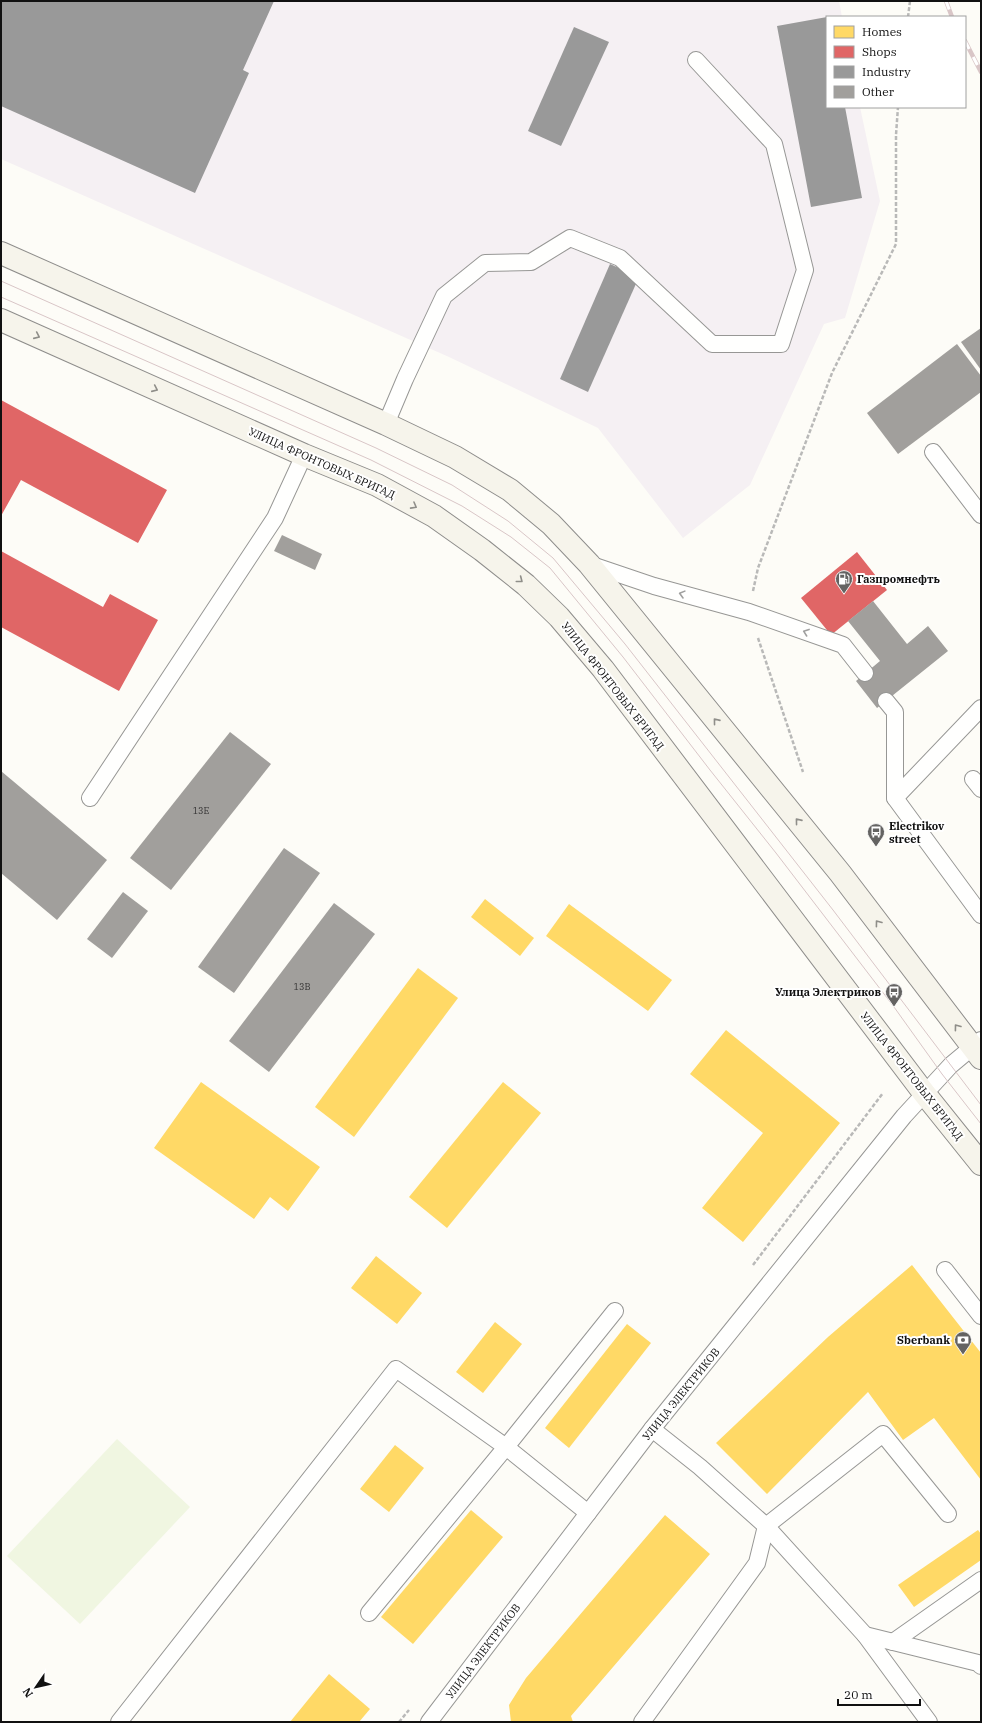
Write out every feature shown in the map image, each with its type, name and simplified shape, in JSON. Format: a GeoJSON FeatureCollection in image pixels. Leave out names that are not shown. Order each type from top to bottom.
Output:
{"type":"FeatureCollection","features":[{"type":"Feature","properties":{"kind":"main road"},"geometry":{"type":"LineString","coordinates":[[1,253],[386,424],[455,457],[510,490],[551,524],[589,564],[840,873],[978,1048]]}},
{"type":"Feature","properties":{"kind":"main road","name":"УЛИЦА ФРОНТОВЫХ БРИГАД"},"geometry":{"type":"LineString","coordinates":[[1,320],[304,455],[377,485],[434,516],[482,550],[526,585],[559,617],[602,669],[924,1093],[981,1164]]}},
{"type":"Feature","properties":{"kind":"lane"},"geometry":{"type":"LineString","coordinates":[[386,424],[404,379],[444,296],[485,263],[531,262],[570,238],[620,258],[712,344],[781,344],[805,270],[774,144],[696,60]]}},
{"type":"Feature","properties":{"kind":"lane"},"geometry":{"type":"LineString","coordinates":[[933,452],[981,515]]}},
{"type":"Feature","properties":{"kind":"lane"},"geometry":{"type":"LineString","coordinates":[[90,798],[275,518],[304,455]]}},
{"type":"Feature","properties":{"kind":"lane"},"geometry":{"type":"LineString","coordinates":[[589,564],[654,586],[749,612],[843,645],[865,673]]}},
{"type":"Feature","properties":{"kind":"lane"},"geometry":{"type":"LineString","coordinates":[[886,700],[895,712],[895,798],[981,915]]}},
{"type":"Feature","properties":{"kind":"lane"},"geometry":{"type":"LineString","coordinates":[[895,798],[981,708]]}},
{"type":"Feature","properties":{"kind":"lane","name":"УЛИЦА ЭЛЕКТРИКОВ"},"geometry":{"type":"LineString","coordinates":[[429,1722],[652,1429],[904,1116],[942,1074],[978,1048]]}},
{"type":"Feature","properties":{"kind":"lane"},"geometry":{"type":"LineString","coordinates":[[945,1270],[981,1316]]}},
{"type":"Feature","properties":{"kind":"lane"},"geometry":{"type":"LineString","coordinates":[[369,1613],[506,1447],[615,1311]]}},
{"type":"Feature","properties":{"kind":"lane"},"geometry":{"type":"LineString","coordinates":[[119,1722],[396,1369],[506,1447],[588,1513]]}},
{"type":"Feature","properties":{"kind":"lane"},"geometry":{"type":"LineString","coordinates":[[652,1429],[700,1467],[766,1526],[864,1635],[929,1722]]}},
{"type":"Feature","properties":{"kind":"lane"},"geometry":{"type":"LineString","coordinates":[[642,1722],[756,1563],[766,1526],[883,1434],[948,1514]]}},
{"type":"Feature","properties":{"kind":"lane"},"geometry":{"type":"LineString","coordinates":[[893,1642],[981,1580]]}},
{"type":"Feature","properties":{"kind":"lane"},"geometry":{"type":"LineString","coordinates":[[864,1635],[978,1663],[981,1666]]}},
{"type":"Feature","properties":{"kind":"path"},"geometry":{"type":"LineString","coordinates":[[908,16],[910,1]]}},
{"type":"Feature","properties":{"kind":"path"},"geometry":{"type":"LineString","coordinates":[[804,772],[749,612],[758,568],[832,373],[896,244],[896,135],[898,108]]}},
{"type":"Feature","properties":{"kind":"shaded area"},"geometry":{"type":"Polygon","coordinates":[[[1,1],[839,1],[842,16],[826,16],[826,108],[860,108],[880,201],[845,318],[824,324],[750,485],[683,538],[598,428],[449,357],[1,159],[1,1]]]}},
{"type":"Feature","properties":{"kind":"green space"},"geometry":{"type":"Polygon","coordinates":[[[117,1439],[190,1507],[80,1624],[7,1556],[117,1439]]]}},
{"type":"Feature","properties":{"kind":"building: Homes"},"geometry":{"type":"Polygon","coordinates":[[[485,899],[534,938],[520,956],[471,917],[485,899]]]}},
{"type":"Feature","properties":{"kind":"building: Homes"},"geometry":{"type":"Polygon","coordinates":[[[569,904],[672,980],[648,1011],[546,936],[569,904]]]}},
{"type":"Feature","properties":{"kind":"building: Homes"},"geometry":{"type":"Polygon","coordinates":[[[418,968],[458,998],[354,1137],[315,1107],[418,968]]]}},
{"type":"Feature","properties":{"kind":"building: Homes"},"geometry":{"type":"Polygon","coordinates":[[[726,1030],[840,1123],[743,1242],[702,1208],[763,1133],[690,1074],[726,1030]]]}},
{"type":"Feature","properties":{"kind":"building: Homes"},"geometry":{"type":"Polygon","coordinates":[[[201,1082],[320,1167],[288,1211],[270,1197],[254,1219],[154,1148],[201,1082]]]}},
{"type":"Feature","properties":{"kind":"building: Homes"},"geometry":{"type":"Polygon","coordinates":[[[503,1082],[541,1113],[447,1228],[409,1197],[503,1082]]]}},
{"type":"Feature","properties":{"kind":"building: Homes"},"geometry":{"type":"Polygon","coordinates":[[[376,1256],[422,1293],[397,1324],[351,1288],[376,1256]]]}},
{"type":"Feature","properties":{"kind":"building: Homes"},"geometry":{"type":"Polygon","coordinates":[[[912,1265],[981,1353],[981,1480],[934,1418],[903,1440],[868,1392],[767,1494],[716,1443],[828,1337],[912,1265]]]}},
{"type":"Feature","properties":{"kind":"building: Homes"},"geometry":{"type":"Polygon","coordinates":[[[495,1322],[522,1344],[483,1393],[456,1372],[495,1322]]]}},
{"type":"Feature","properties":{"kind":"building: Homes"},"geometry":{"type":"Polygon","coordinates":[[[627,1324],[651,1343],[569,1448],[545,1428],[627,1324]]]}},
{"type":"Feature","properties":{"kind":"building: Homes"},"geometry":{"type":"Polygon","coordinates":[[[395,1445],[424,1468],[389,1512],[360,1489],[395,1445]]]}},
{"type":"Feature","properties":{"kind":"building: Homes"},"geometry":{"type":"Polygon","coordinates":[[[471,1510],[503,1537],[413,1644],[381,1617],[471,1510]]]}},
{"type":"Feature","properties":{"kind":"building: Homes"},"geometry":{"type":"Polygon","coordinates":[[[665,1515],[710,1554],[571,1716],[573,1722],[511,1722],[509,1705],[526,1678],[665,1515]]]}},
{"type":"Feature","properties":{"kind":"building: Homes"},"geometry":{"type":"Polygon","coordinates":[[[978,1530],[981,1534],[981,1560],[914,1607],[898,1585],[978,1530]]]}},
{"type":"Feature","properties":{"kind":"building: Homes"},"geometry":{"type":"Polygon","coordinates":[[[329,1674],[370,1709],[359,1722],[290,1722],[329,1674]]]}},
{"type":"Feature","properties":{"kind":"building: Shops"},"geometry":{"type":"Polygon","coordinates":[[[1,400],[167,490],[138,543],[21,480],[1,516],[1,400]]]}},
{"type":"Feature","properties":{"kind":"building: Shops"},"geometry":{"type":"Polygon","coordinates":[[[1,551],[103,607],[110,594],[158,620],[119,691],[1,627],[1,551]]]}},
{"type":"Feature","properties":{"kind":"building: Shops","name":"Газпромнефть"},"geometry":{"type":"Polygon","coordinates":[[[857,552],[887,590],[831,635],[801,598],[857,552]]]}},
{"type":"Feature","properties":{"kind":"building: Industry"},"geometry":{"type":"Polygon","coordinates":[[[1,1],[274,1],[243,70],[249,73],[195,193],[1,106],[1,1]]]}},
{"type":"Feature","properties":{"kind":"building: Industry"},"geometry":{"type":"Polygon","coordinates":[[[826,17],[826,108],[845,108],[862,198],[811,207],[777,26],[826,17]]]}},
{"type":"Feature","properties":{"kind":"building: Industry"},"geometry":{"type":"Polygon","coordinates":[[[574,27],[609,42],[561,146],[528,131],[574,27]]]}},
{"type":"Feature","properties":{"kind":"building: Industry"},"geometry":{"type":"Polygon","coordinates":[[[610,264],[639,277],[588,392],[560,379],[610,264]]]}},
{"type":"Feature","properties":{"kind":"building: Other"},"geometry":{"type":"Polygon","coordinates":[[[981,328],[981,370],[961,342],[981,328]]]}},
{"type":"Feature","properties":{"kind":"building: Other"},"geometry":{"type":"Polygon","coordinates":[[[957,344],[981,376],[981,392],[898,454],[867,413],[957,344]]]}},
{"type":"Feature","properties":{"kind":"building: Other"},"geometry":{"type":"Polygon","coordinates":[[[282,535],[322,554],[315,570],[274,551],[282,535]]]}},
{"type":"Feature","properties":{"kind":"building: Other"},"geometry":{"type":"Polygon","coordinates":[[[873,601],[907,644],[928,626],[948,651],[877,708],[856,681],[880,661],[848,621],[873,601]]]}},
{"type":"Feature","properties":{"kind":"building: Other"},"geometry":{"type":"Polygon","coordinates":[[[230,732],[271,764],[171,890],[130,858],[230,732]]]}},
{"type":"Feature","properties":{"kind":"building: Other"},"geometry":{"type":"Polygon","coordinates":[[[1,771],[107,860],[57,920],[1,873],[1,771]]]}},
{"type":"Feature","properties":{"kind":"building: Other"},"geometry":{"type":"Polygon","coordinates":[[[284,848],[320,873],[234,993],[198,967],[284,848]]]}},
{"type":"Feature","properties":{"kind":"building: Other"},"geometry":{"type":"Polygon","coordinates":[[[123,892],[148,911],[112,958],[87,939],[123,892]]]}},
{"type":"Feature","properties":{"kind":"building: Other"},"geometry":{"type":"Polygon","coordinates":[[[334,903],[375,934],[269,1072],[229,1041],[334,903]]]}},
{"type":"Feature","properties":{"kind":"tram line"},"geometry":{"type":"LineString","coordinates":[[1,281],[376,448],[452,485],[508,521],[553,558],[625,644],[833,910],[981,1105]]}},
{"type":"Feature","properties":{"kind":"tram line"},"geometry":{"type":"LineString","coordinates":[[1,297],[371,460],[462,506],[511,537],[550,568],[623,657],[776,853],[894,1007],[942,1074],[981,1124]]}},
{"type":"Feature","properties":{"kind":"railway"},"geometry":{"type":"LineString","coordinates":[[946,1],[952,16]]}},
{"type":"Feature","properties":{"kind":"railway"},"geometry":{"type":"LineString","coordinates":[[966,43],[981,72]]}},
{"type":"Feature","properties":{"kind":"place","name":"Газпромнефть"},"geometry":{"type":"Point","coordinates":[844,594]}},
{"type":"Feature","properties":{"kind":"place","name":"Electrikov street"},"geometry":{"type":"Point","coordinates":[876,847]}},
{"type":"Feature","properties":{"kind":"place","name":"Улица Электриков"},"geometry":{"type":"Point","coordinates":[894,1007]}},
{"type":"Feature","properties":{"kind":"place","name":"Sberbank"},"geometry":{"type":"Point","coordinates":[963,1355]}}]}
